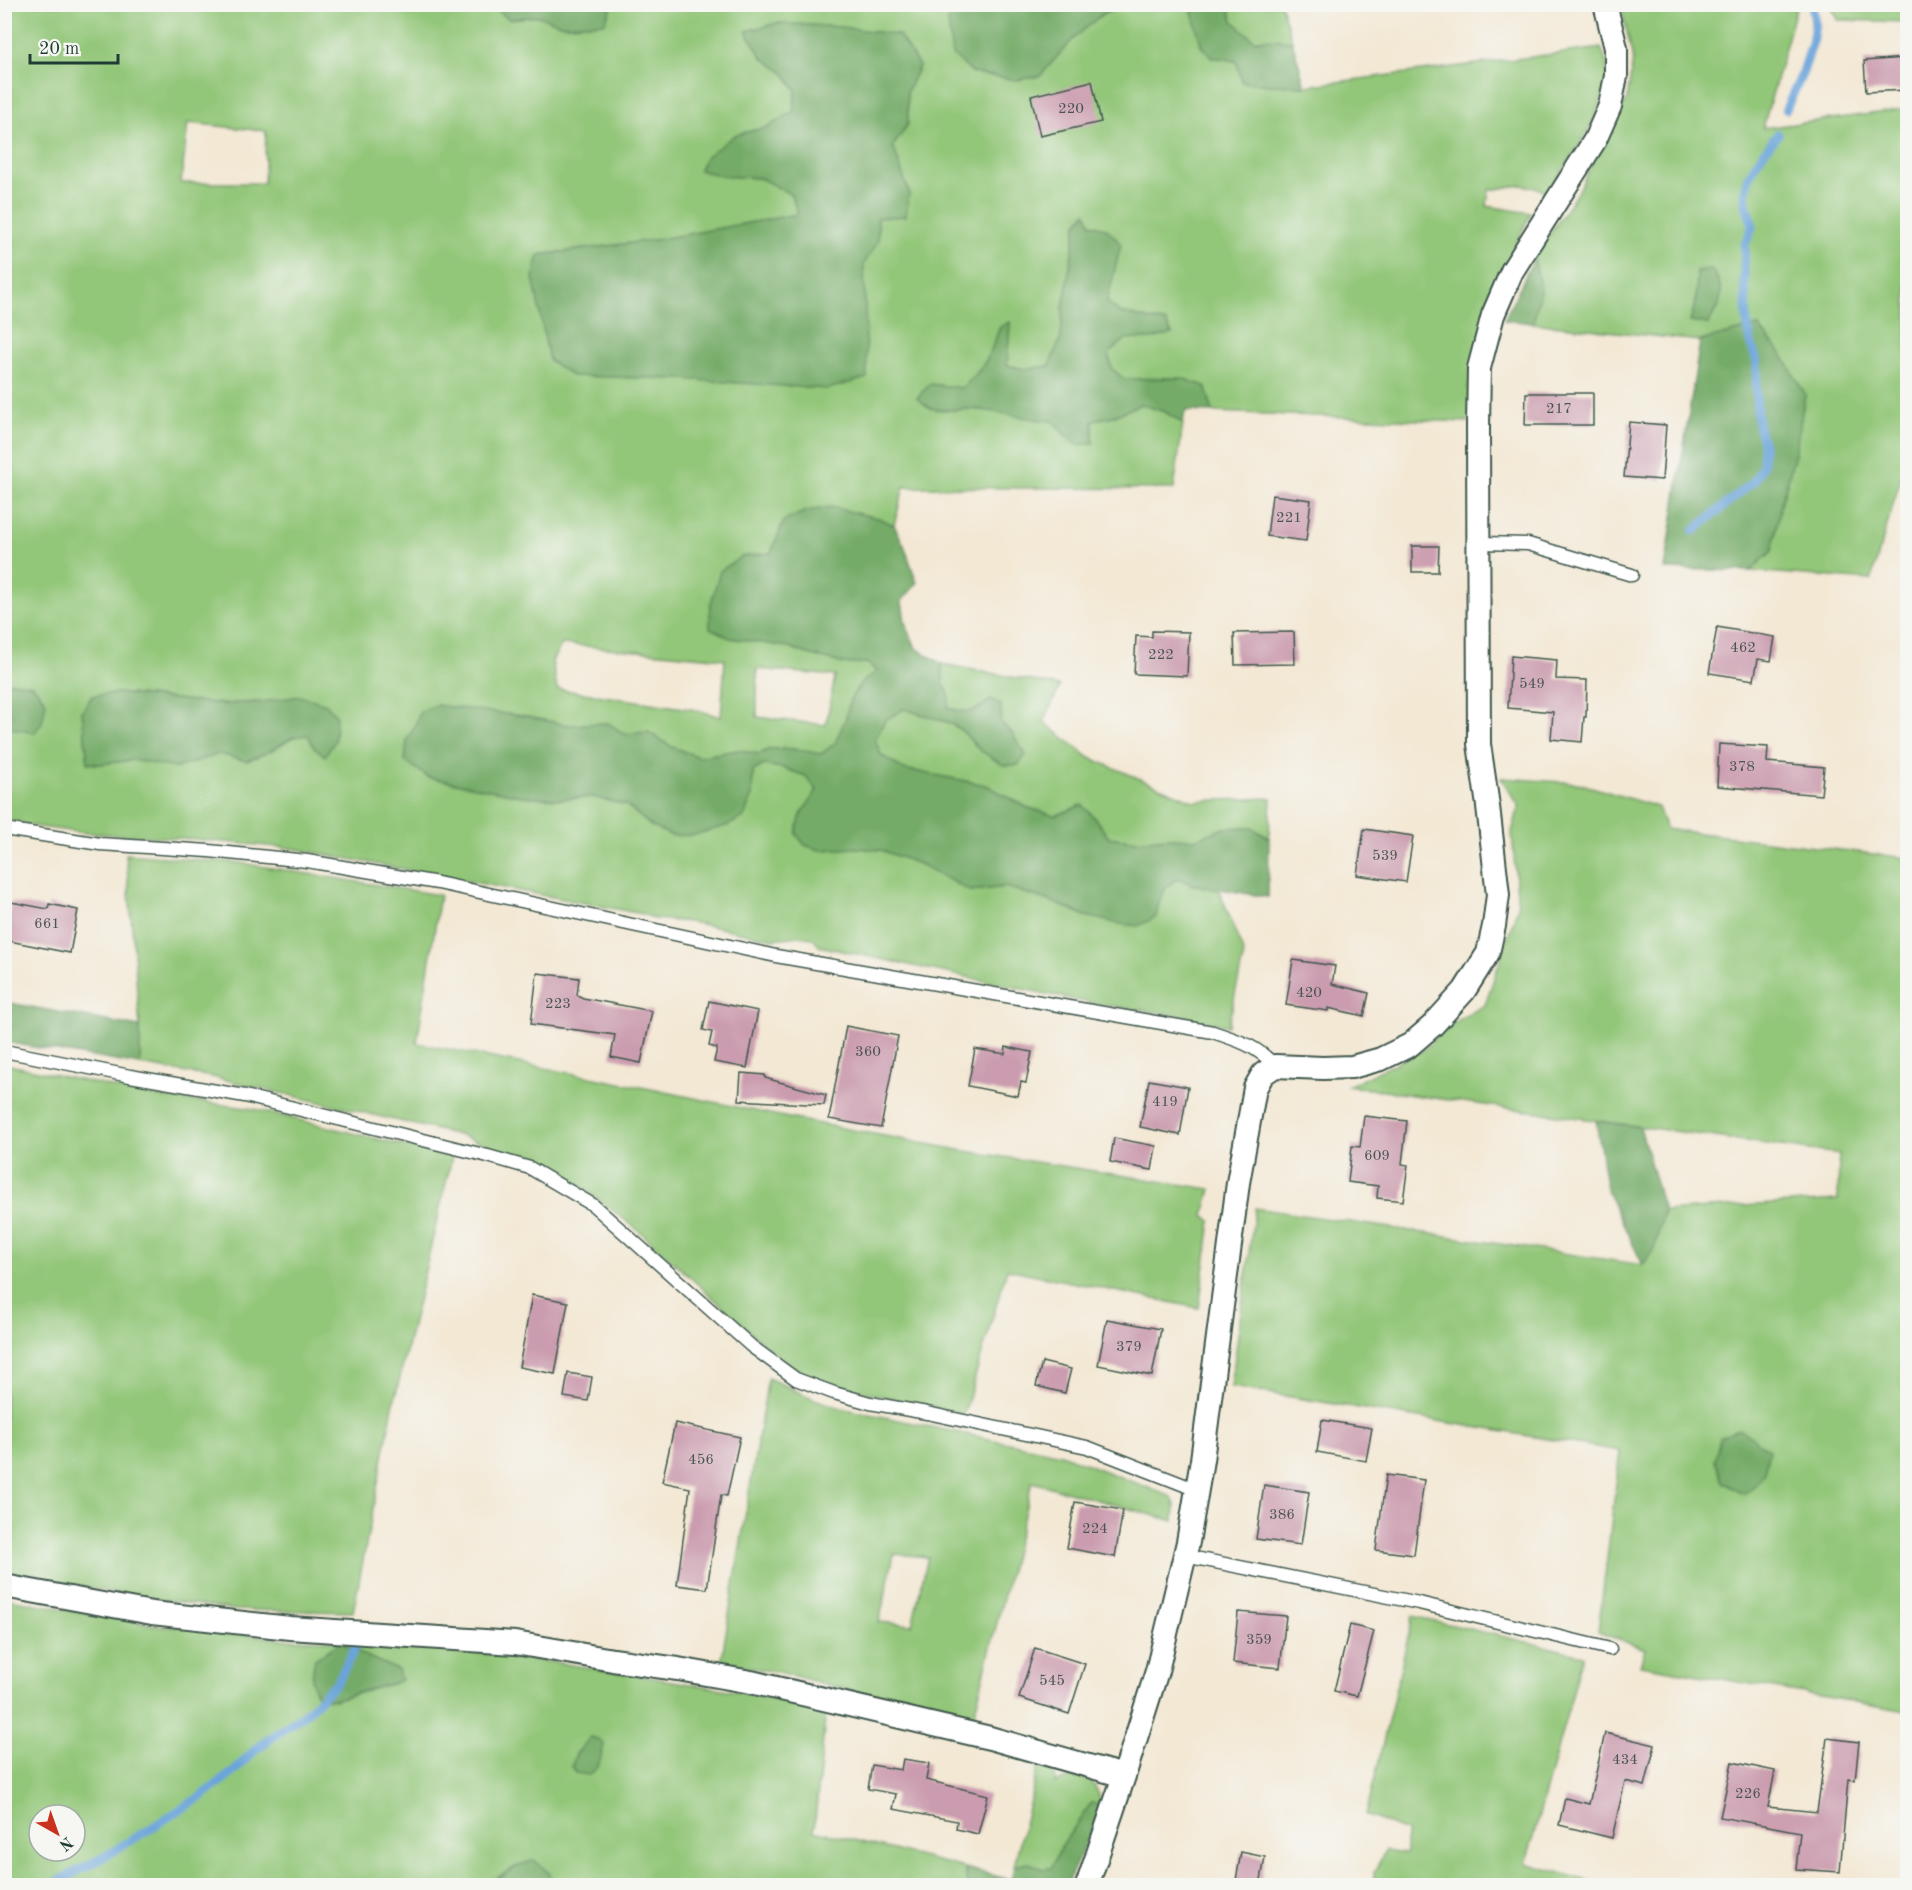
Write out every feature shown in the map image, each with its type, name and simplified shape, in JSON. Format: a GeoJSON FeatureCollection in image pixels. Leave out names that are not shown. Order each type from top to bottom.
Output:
{"type":"FeatureCollection","features":[{"type":"Feature","properties":{"kind":"street"},"geometry":{"type":"LineString","coordinates":[[1087,1886],[1157,1671],[1185,1556],[1197,1490],[1239,1183],[1255,1088],[1263,1074],[1275,1066],[1352,1067],[1381,1059],[1410,1045],[1432,1026],[1464,991],[1488,953],[1498,895],[1479,744],[1479,368],[1493,315],[1512,271],[1595,140],[1610,105],[1616,76],[1616,48],[1605,4]]}},
{"type":"Feature","properties":{"kind":"street"},"geometry":{"type":"LineString","coordinates":[[4,1586],[152,1613],[290,1628],[515,1643],[678,1669],[751,1682],[990,1738],[1124,1776]]}},
{"type":"Feature","properties":{"kind":"lane"},"geometry":{"type":"LineString","coordinates":[[1479,543],[1528,544],[1632,575]]}},
{"type":"Feature","properties":{"kind":"lane"},"geometry":{"type":"LineString","coordinates":[[4,829],[100,844],[209,851],[307,861],[438,883],[776,956],[1213,1032],[1250,1045],[1264,1053],[1275,1066]]}},
{"type":"Feature","properties":{"kind":"lane"},"geometry":{"type":"LineString","coordinates":[[4,1051],[245,1096],[530,1168],[593,1204],[751,1346],[796,1378],[834,1393],[870,1403],[1087,1447],[1197,1490]]}},
{"type":"Feature","properties":{"kind":"lane"},"geometry":{"type":"LineString","coordinates":[[1185,1556],[1419,1603],[1610,1649]]}},
{"type":"Feature","properties":{"kind":"green space"},"geometry":{"type":"Polygon","coordinates":[[[490,4],[509,19],[538,16],[564,25],[604,23],[613,5],[954,5],[948,22],[1040,76],[1079,34],[1102,14],[1114,8],[1141,4],[1190,5],[1202,47],[1212,57],[1236,61],[1270,85],[1305,86],[1601,48],[1607,65],[1606,81],[1596,115],[1578,148],[1548,191],[1522,185],[1489,190],[1487,206],[1531,213],[1488,301],[1468,422],[1213,412],[1205,386],[1181,378],[1124,379],[1111,368],[1109,353],[1126,338],[1151,339],[1172,333],[1166,323],[1121,313],[1107,302],[1111,281],[1107,229],[1091,224],[1086,213],[1077,223],[1063,309],[1061,338],[1049,366],[1024,369],[1007,365],[1010,323],[1000,327],[986,361],[961,388],[929,384],[946,410],[987,410],[1053,421],[1065,435],[1093,420],[1114,416],[1141,404],[1165,412],[1183,423],[1174,489],[904,487],[894,525],[878,518],[784,521],[771,553],[741,557],[730,638],[789,647],[844,664],[867,663],[877,672],[861,683],[850,700],[846,718],[835,744],[821,754],[793,749],[770,749],[759,754],[738,750],[699,757],[672,747],[648,732],[624,734],[608,723],[568,725],[523,716],[483,712],[420,711],[407,740],[428,777],[521,796],[558,799],[593,797],[626,805],[651,826],[752,795],[753,771],[763,765],[783,768],[806,776],[817,790],[801,815],[796,834],[820,850],[857,848],[881,850],[922,865],[970,891],[1006,887],[1050,901],[1086,916],[1160,895],[1168,884],[1178,878],[1190,884],[1219,890],[1244,954],[1228,1026],[1171,1014],[1090,1003],[819,946],[813,938],[799,936],[773,939],[691,922],[655,919],[643,914],[290,848],[192,839],[85,833],[5,820],[4,724],[11,728],[12,682],[5,684],[5,5],[490,4]],[[778,23],[747,31],[762,57],[784,73],[796,90],[793,113],[768,127],[735,135],[699,170],[723,176],[760,178],[791,194],[798,214],[661,239],[539,255],[549,360],[573,376],[680,379],[864,264],[878,241],[878,218],[909,193],[893,146],[908,124],[907,92],[919,66],[899,36],[841,27],[778,23]],[[188,123],[181,183],[264,183],[266,131],[188,123]],[[562,644],[552,661],[557,689],[697,710],[721,717],[725,659],[562,644]],[[757,669],[757,717],[826,725],[835,676],[757,669]],[[118,693],[92,696],[82,712],[88,763],[134,760],[176,768],[219,754],[247,761],[293,737],[308,734],[314,747],[335,741],[261,702],[223,704],[118,693]]]}},
{"type":"Feature","properties":{"kind":"green space"},"geometry":{"type":"Polygon","coordinates":[[[954,4],[1123,5],[1101,15],[1073,39],[1040,76],[1017,80],[973,73],[952,55],[948,22],[954,4]]]}},
{"type":"Feature","properties":{"kind":"green space"},"geometry":{"type":"Polygon","coordinates":[[[490,5],[613,5],[604,23],[564,25],[538,16],[509,19],[490,5]]]}},
{"type":"Feature","properties":{"kind":"green space"},"geometry":{"type":"Polygon","coordinates":[[[1190,5],[1228,5],[1233,21],[1255,41],[1265,39],[1292,41],[1305,86],[1242,82],[1236,61],[1212,57],[1202,47],[1190,5]]]}},
{"type":"Feature","properties":{"kind":"green space"},"geometry":{"type":"Polygon","coordinates":[[[1228,5],[1281,5],[1292,41],[1265,39],[1255,41],[1233,21],[1228,5]]]}},
{"type":"Feature","properties":{"kind":"green space"},"geometry":{"type":"Polygon","coordinates":[[[1621,5],[1797,5],[1763,128],[1907,109],[1907,457],[1871,580],[1750,571],[1772,551],[1781,504],[1795,454],[1805,395],[1758,326],[1700,341],[1533,323],[1541,291],[1534,258],[1575,196],[1627,100],[1633,59],[1621,5]],[[1697,271],[1696,301],[1690,322],[1708,324],[1697,271]]]}},
{"type":"Feature","properties":{"kind":"green space"},"geometry":{"type":"Polygon","coordinates":[[[1830,5],[1907,5],[1907,22],[1838,20],[1830,5]]]}},
{"type":"Feature","properties":{"kind":"green space"},"geometry":{"type":"Polygon","coordinates":[[[778,23],[841,27],[899,35],[919,66],[907,92],[908,124],[893,146],[909,193],[906,216],[878,218],[878,241],[864,264],[867,378],[828,389],[680,379],[572,376],[549,360],[533,277],[539,255],[661,239],[798,214],[791,194],[760,178],[723,176],[699,170],[707,156],[735,135],[768,127],[793,112],[796,90],[784,73],[762,57],[746,31],[778,23]]]}},
{"type":"Feature","properties":{"kind":"green space"},"geometry":{"type":"Polygon","coordinates":[[[1086,212],[1091,224],[1107,229],[1121,244],[1107,302],[1121,313],[1166,323],[1172,334],[1151,339],[1126,339],[1109,353],[1111,368],[1124,379],[1181,378],[1205,386],[1213,412],[1185,411],[1183,423],[1165,412],[1141,404],[1114,416],[1093,420],[1093,443],[1078,445],[1053,421],[974,409],[933,409],[917,398],[929,384],[961,388],[986,361],[1000,327],[1010,322],[1007,365],[1024,369],[1049,366],[1061,338],[1063,309],[1077,223],[1086,212]]]}},
{"type":"Feature","properties":{"kind":"green space"},"geometry":{"type":"Polygon","coordinates":[[[1534,258],[1541,291],[1533,323],[1504,320],[1534,258]]]}},
{"type":"Feature","properties":{"kind":"green space"},"geometry":{"type":"Polygon","coordinates":[[[1711,269],[1720,284],[1719,303],[1708,324],[1690,322],[1696,301],[1697,271],[1711,269]]]}},
{"type":"Feature","properties":{"kind":"green space"},"geometry":{"type":"Polygon","coordinates":[[[1758,326],[1783,356],[1805,394],[1795,454],[1781,504],[1772,551],[1750,571],[1665,569],[1700,341],[1758,326]]]}},
{"type":"Feature","properties":{"kind":"green space"},"geometry":{"type":"Polygon","coordinates":[[[831,507],[878,518],[894,525],[904,545],[917,583],[902,601],[905,622],[916,648],[942,664],[943,683],[949,694],[948,708],[961,711],[976,710],[991,699],[1001,705],[1001,723],[1012,733],[1026,755],[1018,765],[1003,765],[981,751],[961,730],[950,723],[904,709],[885,720],[875,740],[881,755],[903,769],[986,785],[1026,807],[1055,816],[1082,805],[1108,837],[1137,841],[1168,838],[1195,839],[1225,828],[1250,827],[1269,838],[1268,897],[1190,884],[1178,878],[1162,894],[1156,917],[1138,926],[1086,916],[1050,901],[1006,887],[970,891],[922,865],[881,850],[857,848],[819,850],[805,845],[796,834],[801,815],[817,790],[806,776],[783,768],[764,765],[753,771],[752,795],[744,817],[729,825],[694,835],[672,836],[651,826],[626,805],[593,797],[558,799],[521,796],[465,785],[428,777],[405,761],[407,740],[420,711],[436,705],[523,716],[568,725],[608,723],[624,734],[648,732],[672,747],[699,757],[738,750],[759,754],[770,749],[793,749],[821,754],[835,743],[846,718],[850,700],[861,683],[877,671],[867,663],[844,664],[789,647],[730,638],[710,628],[710,606],[720,571],[741,557],[771,553],[784,521],[806,511],[831,507]]]}},
{"type":"Feature","properties":{"kind":"green space"},"geometry":{"type":"Polygon","coordinates":[[[942,664],[1060,686],[1044,722],[1090,758],[1193,801],[1271,798],[1269,838],[1250,827],[1225,828],[1195,839],[1168,838],[1137,841],[1108,837],[1082,805],[1055,816],[1026,807],[986,785],[903,769],[881,755],[875,740],[885,720],[904,709],[950,723],[961,730],[981,751],[1012,733],[1001,723],[991,699],[976,710],[961,711],[948,708],[949,694],[943,683],[942,664]]]}},
{"type":"Feature","properties":{"kind":"green space"},"geometry":{"type":"Polygon","coordinates":[[[12,682],[33,685],[46,702],[42,723],[34,733],[11,728],[5,724],[5,684],[12,682]]]}},
{"type":"Feature","properties":{"kind":"green space"},"geometry":{"type":"Polygon","coordinates":[[[118,693],[223,704],[261,702],[300,696],[326,704],[336,715],[335,741],[325,756],[314,747],[308,735],[293,737],[247,761],[219,754],[176,768],[134,760],[88,763],[82,712],[92,696],[118,693]]]}},
{"type":"Feature","properties":{"kind":"green space"},"geometry":{"type":"Polygon","coordinates":[[[1501,778],[1578,783],[1658,807],[1666,829],[1907,858],[1907,1711],[1640,1665],[1645,1649],[1598,1632],[1620,1451],[1231,1387],[1255,1208],[1643,1265],[1654,1249],[1664,1211],[1838,1200],[1839,1154],[1348,1086],[1425,1049],[1443,1029],[1485,1005],[1518,907],[1512,832],[1519,806],[1501,778]]]}},
{"type":"Feature","properties":{"kind":"green space"},"geometry":{"type":"Polygon","coordinates":[[[126,854],[241,863],[440,895],[417,1043],[959,1150],[1211,1189],[1204,1215],[1211,1221],[1199,1308],[1007,1269],[964,1414],[868,1393],[804,1375],[766,1346],[638,1230],[575,1182],[463,1136],[213,1077],[140,1065],[140,1027],[126,854]]]}},
{"type":"Feature","properties":{"kind":"green space"},"geometry":{"type":"Polygon","coordinates":[[[4,1002],[140,1027],[140,1065],[5,1042],[4,1002]]]}},
{"type":"Feature","properties":{"kind":"green space"},"geometry":{"type":"Polygon","coordinates":[[[5,1064],[149,1095],[254,1109],[452,1157],[392,1411],[353,1612],[236,1610],[121,1594],[5,1572],[5,1064]]]}},
{"type":"Feature","properties":{"kind":"green space"},"geometry":{"type":"Polygon","coordinates":[[[1596,1121],[1640,1127],[1664,1211],[1654,1249],[1643,1265],[1607,1191],[1596,1121]]]}},
{"type":"Feature","properties":{"kind":"green space"},"geometry":{"type":"Polygon","coordinates":[[[768,1378],[814,1399],[841,1408],[1061,1454],[1172,1497],[1175,1505],[1174,1521],[1032,1482],[972,1723],[783,1673],[721,1663],[768,1378]],[[894,1554],[879,1622],[912,1625],[928,1557],[894,1554]]]}},
{"type":"Feature","properties":{"kind":"green space"},"geometry":{"type":"Polygon","coordinates":[[[1740,1429],[1769,1450],[1762,1476],[1743,1494],[1723,1482],[1715,1461],[1720,1437],[1740,1429]]]}},
{"type":"Feature","properties":{"kind":"green space"},"geometry":{"type":"Polygon","coordinates":[[[4,1598],[164,1627],[186,1627],[283,1639],[324,1640],[534,1659],[741,1692],[826,1710],[814,1830],[965,1868],[967,1885],[552,1885],[550,1874],[534,1860],[515,1867],[490,1882],[489,1885],[5,1885],[4,1598]],[[370,1658],[334,1700],[400,1680],[398,1670],[370,1658]]]}},
{"type":"Feature","properties":{"kind":"green space"},"geometry":{"type":"Polygon","coordinates":[[[1413,1616],[1583,1655],[1526,1863],[1592,1882],[1591,1885],[1374,1885],[1374,1873],[1385,1851],[1406,1854],[1406,1831],[1366,1815],[1413,1616]]]}},
{"type":"Feature","properties":{"kind":"green space"},"geometry":{"type":"Polygon","coordinates":[[[341,1642],[398,1670],[401,1680],[338,1698],[321,1699],[313,1685],[315,1659],[341,1642]]]}},
{"type":"Feature","properties":{"kind":"green space"},"geometry":{"type":"Polygon","coordinates":[[[591,1737],[600,1740],[604,1745],[598,1767],[589,1775],[576,1773],[572,1766],[576,1754],[591,1737]]]}},
{"type":"Feature","properties":{"kind":"green space"},"geometry":{"type":"Polygon","coordinates":[[[1040,1758],[1054,1762],[1055,1783],[1076,1777],[1084,1778],[1092,1783],[1101,1805],[1091,1803],[1063,1844],[1051,1868],[1043,1869],[1029,1863],[1014,1866],[1040,1758]]]}},
{"type":"Feature","properties":{"kind":"green space"},"geometry":{"type":"Polygon","coordinates":[[[1091,1803],[1101,1805],[1094,1826],[1066,1885],[967,1885],[965,1868],[1011,1880],[1014,1866],[1029,1863],[1043,1869],[1051,1868],[1063,1844],[1091,1803]]]}},
{"type":"Feature","properties":{"kind":"green space"},"geometry":{"type":"Polygon","coordinates":[[[534,1860],[550,1874],[552,1885],[489,1885],[516,1867],[534,1860]]]}},
{"type":"Feature","properties":{"kind":"building"},"geometry":{"type":"Polygon","coordinates":[[[1905,58],[1907,90],[1866,92],[1864,61],[1905,58]]]}},
{"type":"Feature","properties":{"kind":"building"},"geometry":{"type":"Polygon","coordinates":[[[1092,81],[1101,122],[1040,136],[1031,96],[1092,81]]]}},
{"type":"Feature","properties":{"kind":"building"},"geometry":{"type":"Polygon","coordinates":[[[1526,393],[1593,393],[1593,425],[1525,425],[1526,393]]]}},
{"type":"Feature","properties":{"kind":"building"},"geometry":{"type":"Polygon","coordinates":[[[1629,422],[1666,425],[1662,480],[1624,477],[1629,422]]]}},
{"type":"Feature","properties":{"kind":"building"},"geometry":{"type":"Polygon","coordinates":[[[1272,495],[1311,500],[1306,541],[1267,536],[1272,495]]]}},
{"type":"Feature","properties":{"kind":"building"},"geometry":{"type":"Polygon","coordinates":[[[1412,546],[1439,546],[1438,572],[1412,572],[1412,546]]]}},
{"type":"Feature","properties":{"kind":"building"},"geometry":{"type":"Polygon","coordinates":[[[1717,627],[1775,637],[1771,661],[1758,659],[1754,680],[1709,673],[1717,627]]]}},
{"type":"Feature","properties":{"kind":"building"},"geometry":{"type":"Polygon","coordinates":[[[1152,631],[1189,632],[1187,676],[1134,674],[1136,636],[1152,637],[1152,631]]]}},
{"type":"Feature","properties":{"kind":"building"},"geometry":{"type":"Polygon","coordinates":[[[1294,632],[1295,664],[1235,665],[1234,633],[1294,632]]]}},
{"type":"Feature","properties":{"kind":"building"},"geometry":{"type":"Polygon","coordinates":[[[1511,656],[1557,660],[1556,679],[1587,680],[1586,717],[1584,717],[1582,742],[1551,739],[1553,712],[1508,708],[1511,656]]]}},
{"type":"Feature","properties":{"kind":"building"},"geometry":{"type":"Polygon","coordinates":[[[1719,744],[1768,747],[1767,762],[1824,767],[1821,795],[1717,786],[1719,744]]]}},
{"type":"Feature","properties":{"kind":"building"},"geometry":{"type":"Polygon","coordinates":[[[1364,829],[1413,836],[1406,882],[1357,875],[1364,829]]]}},
{"type":"Feature","properties":{"kind":"building"},"geometry":{"type":"Polygon","coordinates":[[[11,902],[48,909],[49,904],[78,910],[70,953],[4,940],[11,902]]]}},
{"type":"Feature","properties":{"kind":"building"},"geometry":{"type":"Polygon","coordinates":[[[1293,960],[1335,966],[1332,984],[1369,993],[1364,1016],[1328,1008],[1328,1011],[1286,1005],[1293,960]]]}},
{"type":"Feature","properties":{"kind":"building"},"geometry":{"type":"Polygon","coordinates":[[[537,973],[579,978],[577,995],[583,998],[652,1011],[641,1063],[611,1057],[615,1035],[531,1024],[537,973]]]}},
{"type":"Feature","properties":{"kind":"building"},"geometry":{"type":"Polygon","coordinates":[[[709,1001],[758,1011],[747,1068],[714,1062],[717,1048],[709,1046],[712,1032],[703,1030],[709,1001]]]}},
{"type":"Feature","properties":{"kind":"building"},"geometry":{"type":"Polygon","coordinates":[[[846,1026],[898,1036],[881,1128],[829,1119],[846,1026]]]}},
{"type":"Feature","properties":{"kind":"building"},"geometry":{"type":"Polygon","coordinates":[[[1006,1047],[1032,1052],[1026,1083],[1021,1082],[1018,1096],[968,1086],[975,1049],[1005,1054],[1006,1047]]]}},
{"type":"Feature","properties":{"kind":"building"},"geometry":{"type":"Polygon","coordinates":[[[741,1073],[765,1075],[765,1078],[826,1095],[824,1105],[739,1100],[741,1073]]]}},
{"type":"Feature","properties":{"kind":"building"},"geometry":{"type":"Polygon","coordinates":[[[1149,1080],[1188,1087],[1180,1135],[1140,1127],[1149,1080]]]}},
{"type":"Feature","properties":{"kind":"building"},"geometry":{"type":"Polygon","coordinates":[[[1364,1116],[1407,1121],[1402,1164],[1408,1165],[1403,1201],[1377,1198],[1378,1186],[1348,1182],[1352,1146],[1360,1147],[1364,1116]]]}},
{"type":"Feature","properties":{"kind":"building"},"geometry":{"type":"Polygon","coordinates":[[[1114,1138],[1156,1146],[1152,1170],[1110,1162],[1114,1138]]]}},
{"type":"Feature","properties":{"kind":"building"},"geometry":{"type":"Polygon","coordinates":[[[532,1295],[568,1302],[555,1374],[519,1367],[532,1295]]]}},
{"type":"Feature","properties":{"kind":"building"},"geometry":{"type":"Polygon","coordinates":[[[1107,1319],[1161,1329],[1152,1376],[1098,1365],[1107,1319]]]}},
{"type":"Feature","properties":{"kind":"building"},"geometry":{"type":"Polygon","coordinates":[[[1042,1362],[1071,1369],[1065,1393],[1036,1386],[1042,1362]]]}},
{"type":"Feature","properties":{"kind":"building"},"geometry":{"type":"Polygon","coordinates":[[[568,1373],[592,1377],[588,1401],[564,1397],[568,1373]]]}},
{"type":"Feature","properties":{"kind":"building"},"geometry":{"type":"Polygon","coordinates":[[[1322,1420],[1372,1428],[1366,1461],[1317,1452],[1322,1420]]]}},
{"type":"Feature","properties":{"kind":"building"},"geometry":{"type":"Polygon","coordinates":[[[675,1423],[740,1437],[727,1496],[721,1495],[707,1589],[677,1585],[690,1488],[662,1482],[675,1423]]]}},
{"type":"Feature","properties":{"kind":"building"},"geometry":{"type":"Polygon","coordinates":[[[1386,1475],[1424,1480],[1414,1555],[1376,1550],[1386,1475]]]}},
{"type":"Feature","properties":{"kind":"building"},"geometry":{"type":"Polygon","coordinates":[[[1264,1485],[1309,1492],[1301,1545],[1256,1539],[1264,1485]]]}},
{"type":"Feature","properties":{"kind":"building"},"geometry":{"type":"Polygon","coordinates":[[[1075,1502],[1123,1510],[1115,1557],[1067,1548],[1075,1502]]]}},
{"type":"Feature","properties":{"kind":"building"},"geometry":{"type":"Polygon","coordinates":[[[1238,1612],[1286,1616],[1280,1668],[1233,1663],[1238,1612]]]}},
{"type":"Feature","properties":{"kind":"building"},"geometry":{"type":"Polygon","coordinates":[[[1350,1625],[1374,1631],[1357,1696],[1334,1691],[1350,1625]]]}},
{"type":"Feature","properties":{"kind":"building"},"geometry":{"type":"Polygon","coordinates":[[[1035,1648],[1085,1664],[1069,1714],[1019,1698],[1035,1648]]]}},
{"type":"Feature","properties":{"kind":"building"},"geometry":{"type":"Polygon","coordinates":[[[1605,1733],[1655,1745],[1645,1786],[1625,1781],[1612,1838],[1559,1825],[1565,1798],[1589,1804],[1605,1733]]]}},
{"type":"Feature","properties":{"kind":"building"},"geometry":{"type":"Polygon","coordinates":[[[1827,1738],[1859,1742],[1855,1780],[1848,1779],[1840,1872],[1796,1869],[1800,1832],[1720,1817],[1732,1762],[1775,1771],[1768,1807],[1817,1812],[1827,1738]]]}},
{"type":"Feature","properties":{"kind":"building"},"geometry":{"type":"Polygon","coordinates":[[[903,1759],[929,1763],[926,1780],[988,1795],[978,1834],[956,1829],[957,1821],[893,1809],[896,1794],[868,1789],[872,1765],[901,1770],[903,1759]]]}},
{"type":"Feature","properties":{"kind":"building"},"geometry":{"type":"Polygon","coordinates":[[[1241,1852],[1265,1857],[1260,1886],[1235,1886],[1241,1852]]]}},
{"type":"Feature","properties":{"kind":"waterway"},"geometry":{"type":"LineString","coordinates":[[1786,109],[1803,72],[1812,44],[1815,23],[1814,4]]}},
{"type":"Feature","properties":{"kind":"waterway"},"geometry":{"type":"LineString","coordinates":[[1694,531],[1755,480],[1763,464],[1763,442],[1758,425],[1756,397],[1757,361],[1747,322],[1745,244],[1753,226],[1745,193],[1754,166],[1778,134]]}},
{"type":"Feature","properties":{"kind":"waterway"},"geometry":{"type":"LineString","coordinates":[[49,1886],[104,1857],[151,1828],[202,1796],[233,1772],[256,1749],[307,1712],[338,1681],[355,1648]]}}]}
